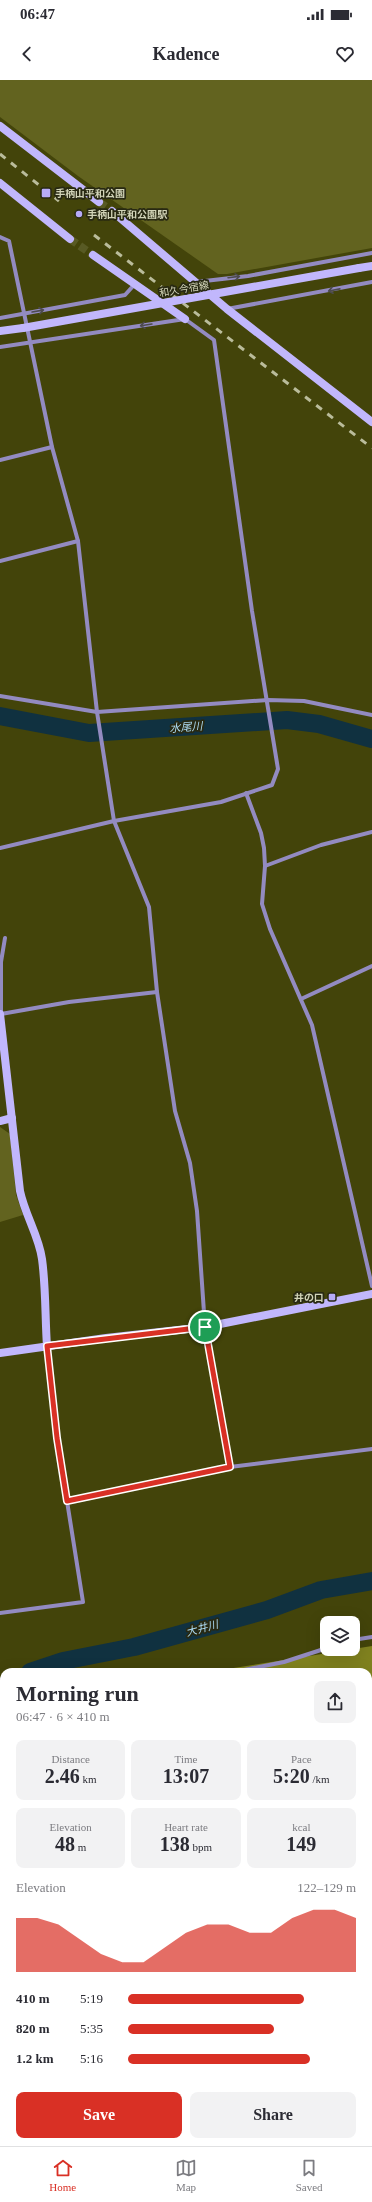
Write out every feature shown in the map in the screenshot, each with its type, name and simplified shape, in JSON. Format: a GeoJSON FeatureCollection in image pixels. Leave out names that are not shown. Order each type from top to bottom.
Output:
{"type":"FeatureCollection","features":[{"type":"Feature","properties":{"kind":"street"},"geometry":{"type":"LineString","coordinates":[[0,126],[100,202]]}},
{"type":"Feature","properties":{"kind":"street"},"geometry":{"type":"LineString","coordinates":[[0,183],[70,239]]}},
{"type":"Feature","properties":{"kind":"street"},"geometry":{"type":"LineString","coordinates":[[112,211],[227,309],[372,422]]}},
{"type":"Feature","properties":{"kind":"street"},"geometry":{"type":"LineString","coordinates":[[0,237],[9,241],[52,447],[78,542],[102,754],[114,821],[149,907],[157,992],[175,1111],[190,1163],[197,1211],[205,1327],[230,1467]]}},
{"type":"Feature","properties":{"kind":"street"},"geometry":{"type":"LineString","coordinates":[[195,282],[248,276],[372,254]]}},
{"type":"Feature","properties":{"kind":"street"},"geometry":{"type":"LineString","coordinates":[[0,848],[114,821],[222,802],[272,785],[278,770],[268,700],[252,611],[214,340],[93,256]]}},
{"type":"Feature","properties":{"kind":"street","name":"和久今宿線"},"geometry":{"type":"LineString","coordinates":[[0,332],[372,266]]}},
{"type":"Feature","properties":{"kind":"street"},"geometry":{"type":"LineString","coordinates":[[227,309],[372,282]]}},
{"type":"Feature","properties":{"kind":"street"},"geometry":{"type":"LineString","coordinates":[[0,318],[125,295],[134,285]]}},
{"type":"Feature","properties":{"kind":"street"},"geometry":{"type":"LineString","coordinates":[[0,347],[185,319]]}},
{"type":"Feature","properties":{"kind":"street"},"geometry":{"type":"LineString","coordinates":[[0,460],[52,447]]}},
{"type":"Feature","properties":{"kind":"street"},"geometry":{"type":"LineString","coordinates":[[0,561],[78,542]]}},
{"type":"Feature","properties":{"kind":"street"},"geometry":{"type":"LineString","coordinates":[[0,696],[97,712],[268,700],[304,702],[372,715]]}},
{"type":"Feature","properties":{"kind":"street"},"geometry":{"type":"LineString","coordinates":[[246,794],[261,833],[265,866],[262,904],[270,929],[312,1026],[372,1286]]}},
{"type":"Feature","properties":{"kind":"street"},"geometry":{"type":"LineString","coordinates":[[265,866],[321,845],[372,832]]}},
{"type":"Feature","properties":{"kind":"street"},"geometry":{"type":"LineString","coordinates":[[0,1613],[83,1602],[57,1438],[47,1346],[42,1258],[34,1232],[24,1209],[20,1191],[0,1014],[1,962],[6,938]]}},
{"type":"Feature","properties":{"kind":"street"},"geometry":{"type":"LineString","coordinates":[[301,998],[372,966]]}},
{"type":"Feature","properties":{"kind":"street"},"geometry":{"type":"LineString","coordinates":[[0,1014],[69,1002],[157,992]]}},
{"type":"Feature","properties":{"kind":"street"},"geometry":{"type":"LineString","coordinates":[[0,1121],[12,1118]]}},
{"type":"Feature","properties":{"kind":"street"},"geometry":{"type":"LineString","coordinates":[[0,1353],[205,1327],[372,1294]]}},
{"type":"Feature","properties":{"kind":"street"},"geometry":{"type":"LineString","coordinates":[[67,1501],[230,1467],[372,1450]]}},
{"type":"Feature","properties":{"kind":"street"},"geometry":{"type":"LineString","coordinates":[[360,1639],[372,1636]]}},
{"type":"Feature","properties":{"kind":"street"},"geometry":{"type":"LineString","coordinates":[[254,1668],[284,1662],[320,1650]]}},
{"type":"Feature","properties":{"kind":"shaded area","name":"手柄山平和公園"},"geometry":{"type":"Polygon","coordinates":[[[0,80],[372,80],[372,248],[227,274],[218,274],[78,176],[0,117],[0,80]]]}},
{"type":"Feature","properties":{"kind":"shaded area"},"geometry":{"type":"Polygon","coordinates":[[[0,1127],[10,1134],[16,1195],[23,1215],[0,1222],[0,1127]]]}},
{"type":"Feature","properties":{"kind":"shaded area"},"geometry":{"type":"Polygon","coordinates":[[[372,1646],[372,1668],[233,1668],[320,1654],[320,1656],[360,1656],[360,1648],[372,1646]]]}},
{"type":"Feature","properties":{"kind":"waterway","name":"水尾川"},"geometry":{"type":"LineString","coordinates":[[0,716],[89,733],[287,720],[319,724],[372,739]]}},
{"type":"Feature","properties":{"kind":"waterway","name":"大井川"},"geometry":{"type":"LineString","coordinates":[[42,1668],[63,1661],[134,1647],[267,1610],[321,1590],[372,1581]]}},
{"type":"Feature","properties":{"kind":"tunnel"},"geometry":{"type":"LineString","coordinates":[[99,202],[112,211]]}},
{"type":"Feature","properties":{"kind":"tunnel"},"geometry":{"type":"LineString","coordinates":[[70,239],[93,255]]}},
{"type":"Feature","properties":{"kind":"railway"},"geometry":{"type":"LineString","coordinates":[[0,154],[59,201]]}},
{"type":"Feature","properties":{"kind":"railway"},"geometry":{"type":"LineString","coordinates":[[94,235],[372,448]]}},
{"type":"Feature","properties":{"kind":"place","name":"手柄山平和公園"},"geometry":{"type":"Point","coordinates":[46,193]}},
{"type":"Feature","properties":{"kind":"place","name":"手柄山平和公園駅"},"geometry":{"type":"Point","coordinates":[79,214]}},
{"type":"Feature","properties":{"kind":"place","name":"井の口"},"geometry":{"type":"Point","coordinates":[332,1297]}},
{"type":"Feature","properties":{"kind":"route"},"geometry":{"type":"LineString","coordinates":[[205,1327],[230,1467],[67,1501],[57,1438],[47,1346],[205,1327]]}}]}
